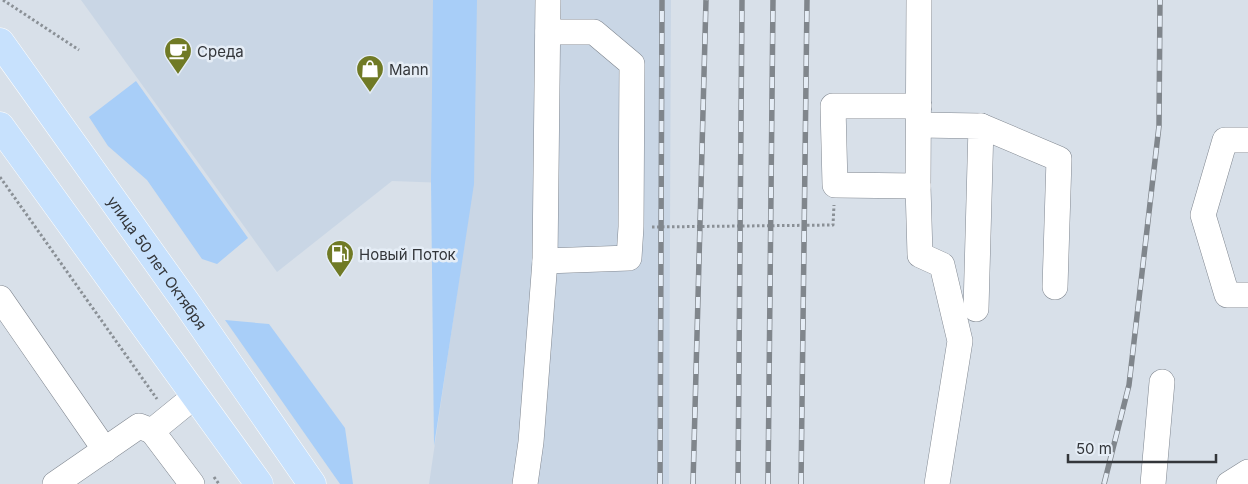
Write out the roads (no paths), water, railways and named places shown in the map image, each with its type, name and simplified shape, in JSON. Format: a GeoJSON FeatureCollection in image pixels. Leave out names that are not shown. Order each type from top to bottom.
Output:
{"type":"FeatureCollection","features":[{"type":"Feature","properties":{"kind":"main road","name":"улица 50 лет Октября"},"geometry":{"type":"LineString","coordinates":[[0,42],[188,304],[312,484]]}},
{"type":"Feature","properties":{"kind":"main road"},"geometry":{"type":"LineString","coordinates":[[0,126],[259,484]]}},
{"type":"Feature","properties":{"kind":"lane"},"geometry":{"type":"LineString","coordinates":[[525,484],[531,442],[545,261],[548,0]]}},
{"type":"Feature","properties":{"kind":"lane"},"geometry":{"type":"LineString","coordinates":[[920,0],[918,186],[920,255],[942,266],[960,341],[937,484]]}},
{"type":"Feature","properties":{"kind":"lane"},"geometry":{"type":"LineString","coordinates":[[545,261],[630,258],[631,227],[632,64],[594,32],[548,32]]}},
{"type":"Feature","properties":{"kind":"lane"},"geometry":{"type":"LineString","coordinates":[[918,186],[835,185],[833,106],[919,116],[981,126],[1059,159],[1055,287]]}},
{"type":"Feature","properties":{"kind":"lane"},"geometry":{"type":"LineString","coordinates":[[976,309],[981,126]]}},
{"type":"Feature","properties":{"kind":"lane"},"geometry":{"type":"LineString","coordinates":[[1248,140],[1225,140],[1203,214],[1228,295],[1248,295]]}},
{"type":"Feature","properties":{"kind":"lane"},"geometry":{"type":"LineString","coordinates":[[0,298],[105,450]]}},
{"type":"Feature","properties":{"kind":"lane"},"geometry":{"type":"LineString","coordinates":[[1153,484],[1162,382]]}},
{"type":"Feature","properties":{"kind":"lane"},"geometry":{"type":"LineString","coordinates":[[55,484],[139,426],[161,424],[195,396]]}},
{"type":"Feature","properties":{"kind":"lane"},"geometry":{"type":"LineString","coordinates":[[161,424],[203,480]]}},
{"type":"Feature","properties":{"kind":"lane"},"geometry":{"type":"LineString","coordinates":[[1228,484],[1248,472]]}},
{"type":"Feature","properties":{"kind":"railway"},"geometry":{"type":"LineString","coordinates":[[660,484],[662,0]]}},
{"type":"Feature","properties":{"kind":"railway"},"geometry":{"type":"LineString","coordinates":[[693,484],[706,0]]}},
{"type":"Feature","properties":{"kind":"railway"},"geometry":{"type":"LineString","coordinates":[[738,484],[742,0]]}},
{"type":"Feature","properties":{"kind":"railway"},"geometry":{"type":"LineString","coordinates":[[768,484],[773,0]]}},
{"type":"Feature","properties":{"kind":"railway"},"geometry":{"type":"LineString","coordinates":[[801,484],[807,0]]}},
{"type":"Feature","properties":{"kind":"railway"},"geometry":{"type":"LineString","coordinates":[[1104,484],[1129,385],[1159,126],[1160,0]]}},
{"type":"Feature","properties":{"kind":"place","name":"Среда"},"geometry":{"type":"Point","coordinates":[178,75]}},
{"type":"Feature","properties":{"kind":"place","name":"Mann"},"geometry":{"type":"Point","coordinates":[370,93]}},
{"type":"Feature","properties":{"kind":"place","name":"Новый Поток"},"geometry":{"type":"Point","coordinates":[340,278]}}]}
